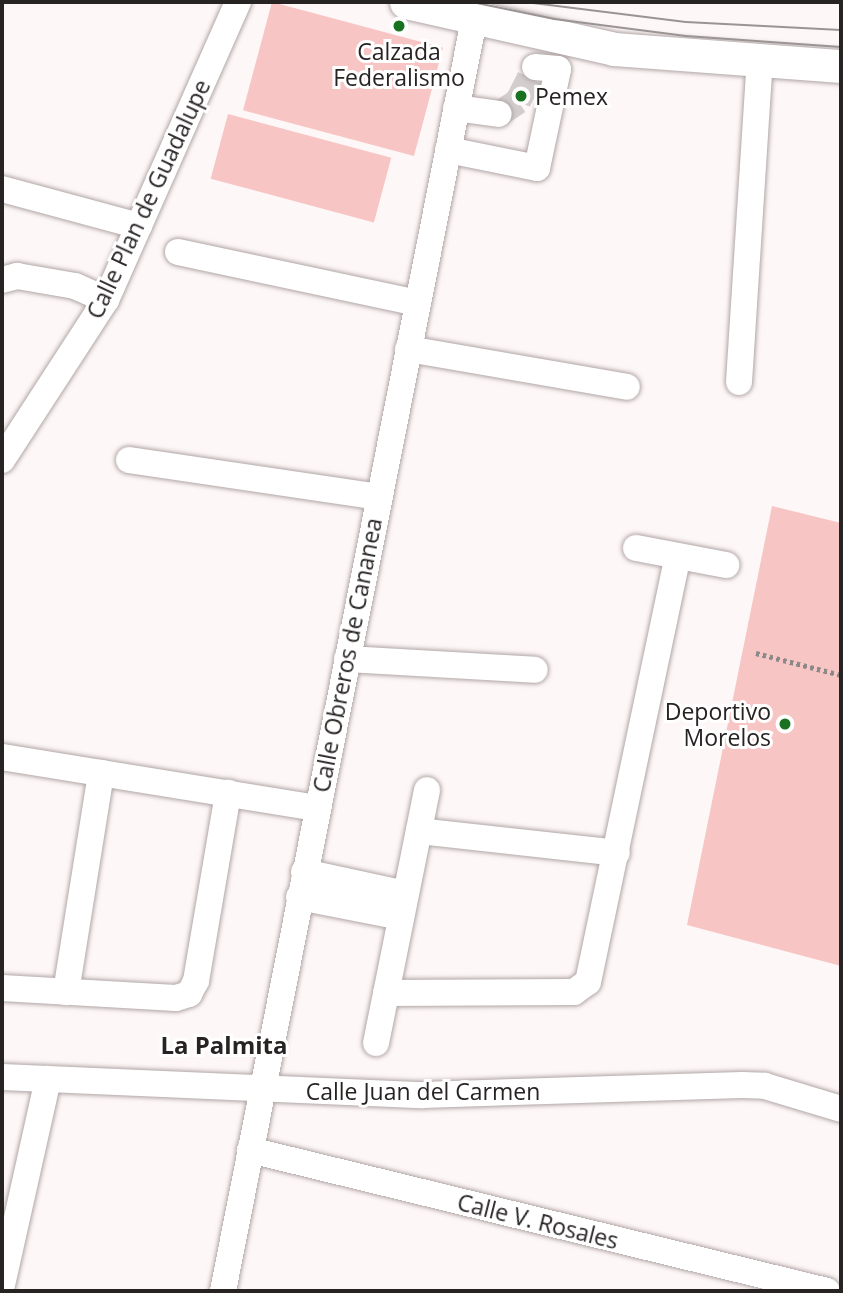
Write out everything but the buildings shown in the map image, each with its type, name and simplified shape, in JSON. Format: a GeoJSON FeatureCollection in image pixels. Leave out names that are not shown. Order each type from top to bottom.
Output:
{"type":"FeatureCollection","features":[{"type":"Feature","properties":{"kind":"main road"},"geometry":{"type":"LineString","coordinates":[[406,2],[474,20],[537,60],[682,57],[841,66]]}},
{"type":"Feature","properties":{"kind":"street","name":"Calle Plan de Guadalupe"},"geometry":{"type":"LineString","coordinates":[[3,454],[106,300],[238,2]]}},
{"type":"Feature","properties":{"kind":"street","name":"Calle Obreros de Cananea"},"geometry":{"type":"LineString","coordinates":[[223,1291],[474,20]]}},
{"type":"Feature","properties":{"kind":"street"},"geometry":{"type":"LineString","coordinates":[[448,150],[537,168],[558,69],[537,60]]}},
{"type":"Feature","properties":{"kind":"street"},"geometry":{"type":"LineString","coordinates":[[739,382],[760,61]]}},
{"type":"Feature","properties":{"kind":"street"},"geometry":{"type":"LineString","coordinates":[[456,108],[499,114]]}},
{"type":"Feature","properties":{"kind":"street"},"geometry":{"type":"LineString","coordinates":[[2,189],[139,226]]}},
{"type":"Feature","properties":{"kind":"street"},"geometry":{"type":"LineString","coordinates":[[178,252],[418,303]]}},
{"type":"Feature","properties":{"kind":"street"},"geometry":{"type":"LineString","coordinates":[[2,280],[17,276],[75,286],[106,300]]}},
{"type":"Feature","properties":{"kind":"street"},"geometry":{"type":"LineString","coordinates":[[408,349],[628,387]]}},
{"type":"Feature","properties":{"kind":"street"},"geometry":{"type":"LineString","coordinates":[[129,460],[379,498]]}},
{"type":"Feature","properties":{"kind":"street"},"geometry":{"type":"LineString","coordinates":[[636,548],[726,565]]}},
{"type":"Feature","properties":{"kind":"street"},"geometry":{"type":"LineString","coordinates":[[386,993],[582,989],[588,982],[678,556]]}},
{"type":"Feature","properties":{"kind":"street"},"geometry":{"type":"LineString","coordinates":[[346,659],[535,670]]}},
{"type":"Feature","properties":{"kind":"street"},"geometry":{"type":"LineString","coordinates":[[2,757],[317,808]]}},
{"type":"Feature","properties":{"kind":"street"},"geometry":{"type":"LineString","coordinates":[[66,992],[101,773]]}},
{"type":"Feature","properties":{"kind":"street"},"geometry":{"type":"LineString","coordinates":[[376,1043],[427,790]]}},
{"type":"Feature","properties":{"kind":"street"},"geometry":{"type":"LineString","coordinates":[[2,988],[176,998],[189,993],[196,981],[228,793]]}},
{"type":"Feature","properties":{"kind":"street"},"geometry":{"type":"LineString","coordinates":[[419,831],[617,853]]}},
{"type":"Feature","properties":{"kind":"street"},"geometry":{"type":"LineString","coordinates":[[302,884],[403,906]]}},
{"type":"Feature","properties":{"kind":"street","name":"Calle Juan del Carmen"},"geometry":{"type":"LineString","coordinates":[[2,1077],[422,1096],[742,1085],[765,1086],[841,1109]]}},
{"type":"Feature","properties":{"kind":"street"},"geometry":{"type":"LineString","coordinates":[[2,1285],[47,1079]]}},
{"type":"Feature","properties":{"kind":"street","name":"Calle V. Rosales"},"geometry":{"type":"LineString","coordinates":[[250,1150],[827,1291]]}},
{"type":"Feature","properties":{"kind":"path"},"geometry":{"type":"LineString","coordinates":[[756,653],[841,675]]}},
{"type":"Feature","properties":{"kind":"shaded area"},"geometry":{"type":"Polygon","coordinates":[[[272,2],[443,48],[414,156],[243,110],[272,2]]]}},
{"type":"Feature","properties":{"kind":"shaded area"},"geometry":{"type":"Polygon","coordinates":[[[228,114],[391,158],[374,222],[211,179],[228,114]]]}},
{"type":"Feature","properties":{"kind":"shaded area","name":"Deportivo Morelos"},"geometry":{"type":"Polygon","coordinates":[[[772,506],[841,523],[841,966],[687,925],[772,506]]]}},
{"type":"Feature","properties":{"kind":"tunnel"},"geometry":{"type":"LineString","coordinates":[[499,114],[518,101],[531,76]]}},
{"type":"Feature","properties":{"kind":"tram line"},"geometry":{"type":"LineString","coordinates":[[472,2],[554,19],[686,36],[841,47]]}},
{"type":"Feature","properties":{"kind":"tram line"},"geometry":{"type":"LineString","coordinates":[[525,2],[686,22],[841,30]]}},
{"type":"Feature","properties":{"kind":"place","name":"Calzada Federalismo"},"geometry":{"type":"Point","coordinates":[399,26]}},
{"type":"Feature","properties":{"kind":"place","name":"Pemex"},"geometry":{"type":"Point","coordinates":[521,96]}},
{"type":"Feature","properties":{"kind":"place","name":"Deportivo Morelos"},"geometry":{"type":"Point","coordinates":[785,724]}},
{"type":"Feature","properties":{"kind":"district","name":"La Palmita"},"geometry":{"type":"Point","coordinates":[224,1045]}}]}
